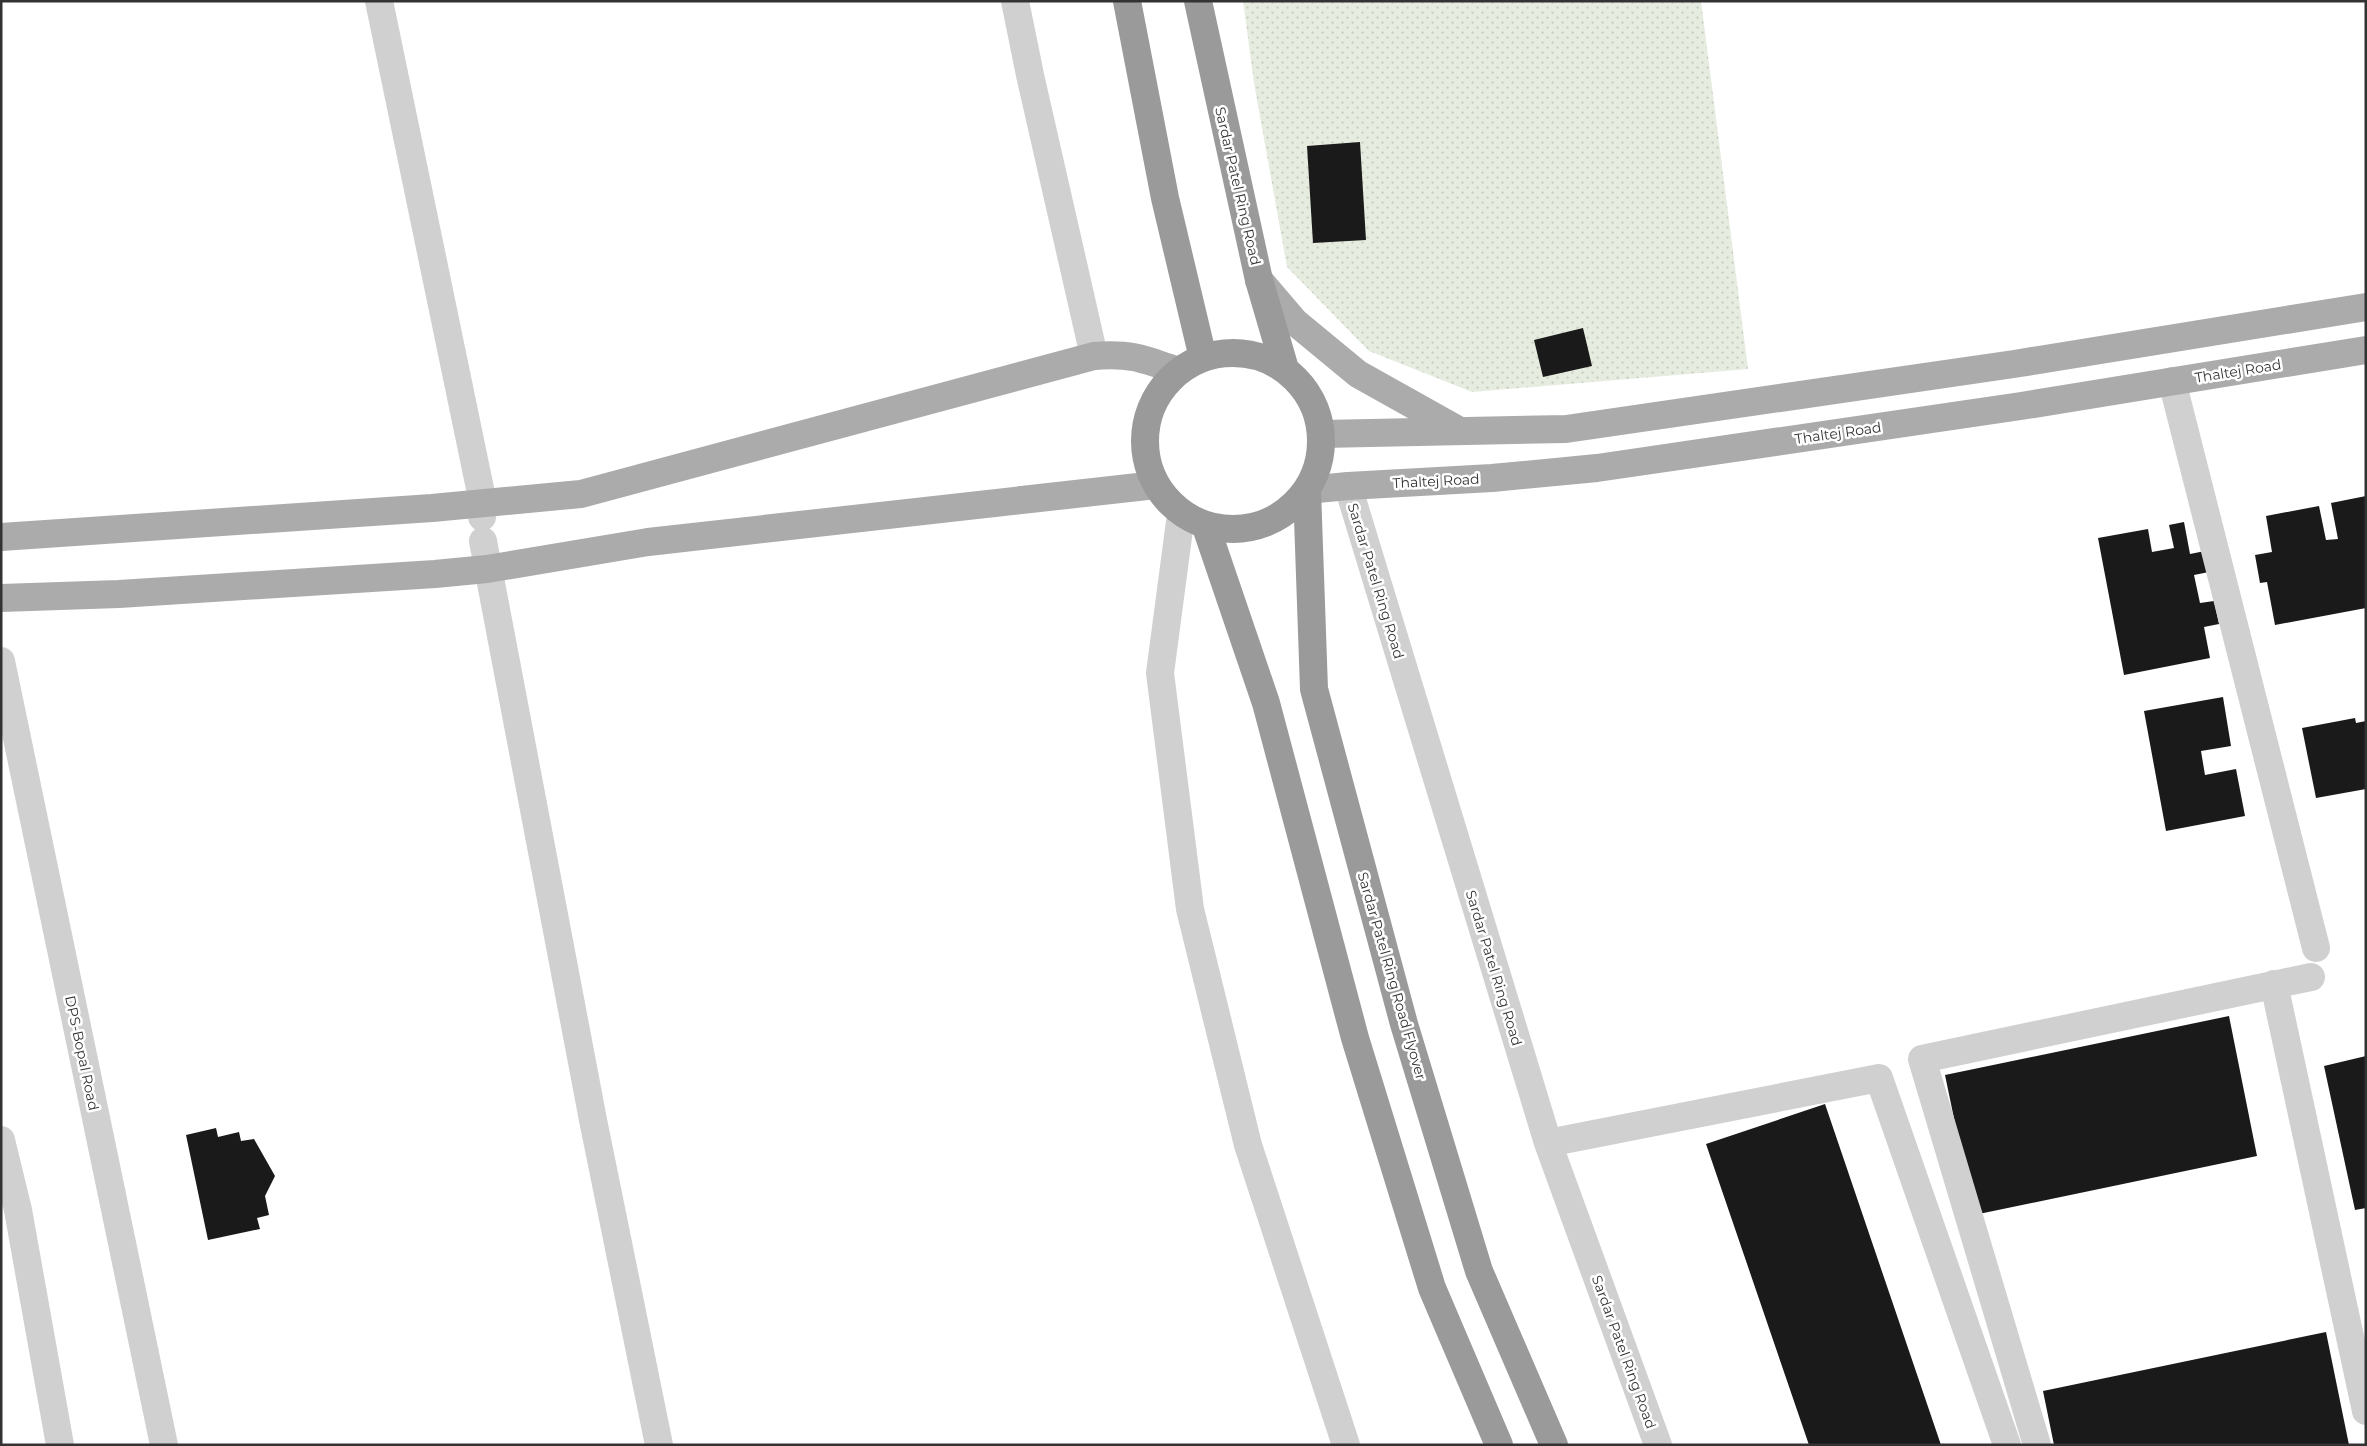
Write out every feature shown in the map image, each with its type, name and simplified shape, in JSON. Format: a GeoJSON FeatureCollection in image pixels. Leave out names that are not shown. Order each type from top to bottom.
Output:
{"type":"FeatureCollection","features":[{"type":"Feature","properties":{"kind":"highway"},"geometry":{"type":"LineString","coordinates":[[1127,1],[1165,198],[1203,358]]}},
{"type":"Feature","properties":{"kind":"highway","name":"Sardar Patel Ring Road"},"geometry":{"type":"LineString","coordinates":[[1198,1],[1259,280],[1285,369]]}},
{"type":"Feature","properties":{"kind":"highway"},"geometry":{"type":"LineString","coordinates":[[1231,352],[1260,356],[1285,369],[1303,386],[1316,409],[1322,434],[1321,454],[1316,472],[1307,490],[1288,511],[1263,525],[1234,530],[1206,527],[1181,514],[1161,495],[1148,471],[1144,444],[1147,416],[1159,391],[1178,371],[1203,358],[1231,352]]}},
{"type":"Feature","properties":{"kind":"highway","name":"Sardar Patel Ring Road Flyover"},"geometry":{"type":"LineString","coordinates":[[1307,490],[1314,689],[1404,1024],[1478,1271],[1554,1445]]}},
{"type":"Feature","properties":{"kind":"highway"},"geometry":{"type":"LineString","coordinates":[[1206,527],[1266,703],[1355,1038],[1432,1288],[1499,1445]]}},
{"type":"Feature","properties":{"kind":"main road"},"geometry":{"type":"LineString","coordinates":[[1259,280],[1296,322],[1358,374],[1459,430]]}},
{"type":"Feature","properties":{"kind":"main road"},"geometry":{"type":"LineString","coordinates":[[1322,434],[1566,429],[2014,364],[2366,307]]}},
{"type":"Feature","properties":{"kind":"main road","name":"Thaltej Road"},"geometry":{"type":"LineString","coordinates":[[1307,490],[1492,478],[1597,468],[2011,408],[2366,350]]}},
{"type":"Feature","properties":{"kind":"main road"},"geometry":{"type":"LineString","coordinates":[[1,537],[483,520],[1094,356],[1119,354],[1134,356],[1178,371]]}},
{"type":"Feature","properties":{"kind":"main road"},"geometry":{"type":"LineString","coordinates":[[1,598],[129,593],[436,574],[487,569],[648,542],[1156,485]]}},
{"type":"Feature","properties":{"kind":"street"},"geometry":{"type":"LineString","coordinates":[[379,1],[483,520],[487,569],[658,1445]]}},
{"type":"Feature","properties":{"kind":"street"},"geometry":{"type":"LineString","coordinates":[[1015,1],[1094,356]]}},
{"type":"Feature","properties":{"kind":"street"},"geometry":{"type":"LineString","coordinates":[[2172,381],[2316,948]]}},
{"type":"Feature","properties":{"kind":"street","name":"Sardar Patel Ring Road"},"geometry":{"type":"LineString","coordinates":[[1348,486],[1548,1143],[1658,1445]]}},
{"type":"Feature","properties":{"kind":"street"},"geometry":{"type":"LineString","coordinates":[[1181,514],[1160,673],[1190,909],[1248,1145],[1346,1445]]}},
{"type":"Feature","properties":{"kind":"street","name":"DPS-Bopal Road"},"geometry":{"type":"LineString","coordinates":[[1,661],[164,1445]]}},
{"type":"Feature","properties":{"kind":"street"},"geometry":{"type":"LineString","coordinates":[[2037,1445],[1922,1059],[2311,977]]}},
{"type":"Feature","properties":{"kind":"street"},"geometry":{"type":"LineString","coordinates":[[2274,984],[2366,1411]]}},
{"type":"Feature","properties":{"kind":"street"},"geometry":{"type":"LineString","coordinates":[[1548,1143],[1879,1078],[2007,1445]]}},
{"type":"Feature","properties":{"kind":"street"},"geometry":{"type":"LineString","coordinates":[[1,1140],[18,1210],[60,1445]]}},
{"type":"Feature","properties":{"kind":"shaded area"},"geometry":{"type":"Polygon","coordinates":[[[1243,1],[1701,1],[1748,369],[1472,392],[1369,351],[1287,267],[1254,83],[1243,1]]]}},
{"type":"Feature","properties":{"kind":"building"},"geometry":{"type":"Polygon","coordinates":[[[1360,142],[1366,240],[1313,243],[1307,146],[1360,142]]]}},
{"type":"Feature","properties":{"kind":"building"},"geometry":{"type":"Polygon","coordinates":[[[1583,328],[1592,366],[1543,377],[1534,340],[1583,328]]]}},
{"type":"Feature","properties":{"kind":"building"},"geometry":{"type":"Polygon","coordinates":[[[2366,496],[2366,608],[2275,625],[2267,582],[2260,583],[2255,555],[2272,552],[2266,516],[2319,506],[2326,540],[2338,539],[2331,503],[2366,496]]]}},
{"type":"Feature","properties":{"kind":"building"},"geometry":{"type":"Polygon","coordinates":[[[2184,522],[2190,554],[2205,551],[2209,572],[2194,575],[2200,603],[2214,601],[2219,624],[2204,627],[2210,658],[2124,675],[2098,538],[2148,529],[2152,552],[2174,548],[2169,525],[2184,522]]]}},
{"type":"Feature","properties":{"kind":"building"},"geometry":{"type":"Polygon","coordinates":[[[2223,697],[2231,746],[2201,751],[2205,775],[2236,769],[2245,816],[2166,831],[2144,711],[2223,697]]]}},
{"type":"Feature","properties":{"kind":"building"},"geometry":{"type":"Polygon","coordinates":[[[2355,718],[2356,723],[2366,721],[2366,789],[2316,798],[2302,728],[2355,718]]]}},
{"type":"Feature","properties":{"kind":"building"},"geometry":{"type":"Polygon","coordinates":[[[2229,1016],[2257,1156],[1974,1215],[1945,1075],[2229,1016]]]}},
{"type":"Feature","properties":{"kind":"building"},"geometry":{"type":"Polygon","coordinates":[[[2366,1056],[2366,1208],[2355,1210],[2324,1066],[2366,1056]]]}},
{"type":"Feature","properties":{"kind":"building"},"geometry":{"type":"Polygon","coordinates":[[[1825,1104],[1941,1445],[1809,1445],[1706,1144],[1825,1104]]]}},
{"type":"Feature","properties":{"kind":"building"},"geometry":{"type":"Polygon","coordinates":[[[216,1128],[218,1137],[239,1132],[241,1141],[254,1139],[275,1176],[265,1196],[269,1215],[257,1218],[260,1229],[208,1240],[186,1135],[216,1128]]]}},
{"type":"Feature","properties":{"kind":"building"},"geometry":{"type":"Polygon","coordinates":[[[2326,1332],[2349,1445],[2054,1445],[2043,1391],[2326,1332]]]}}]}
